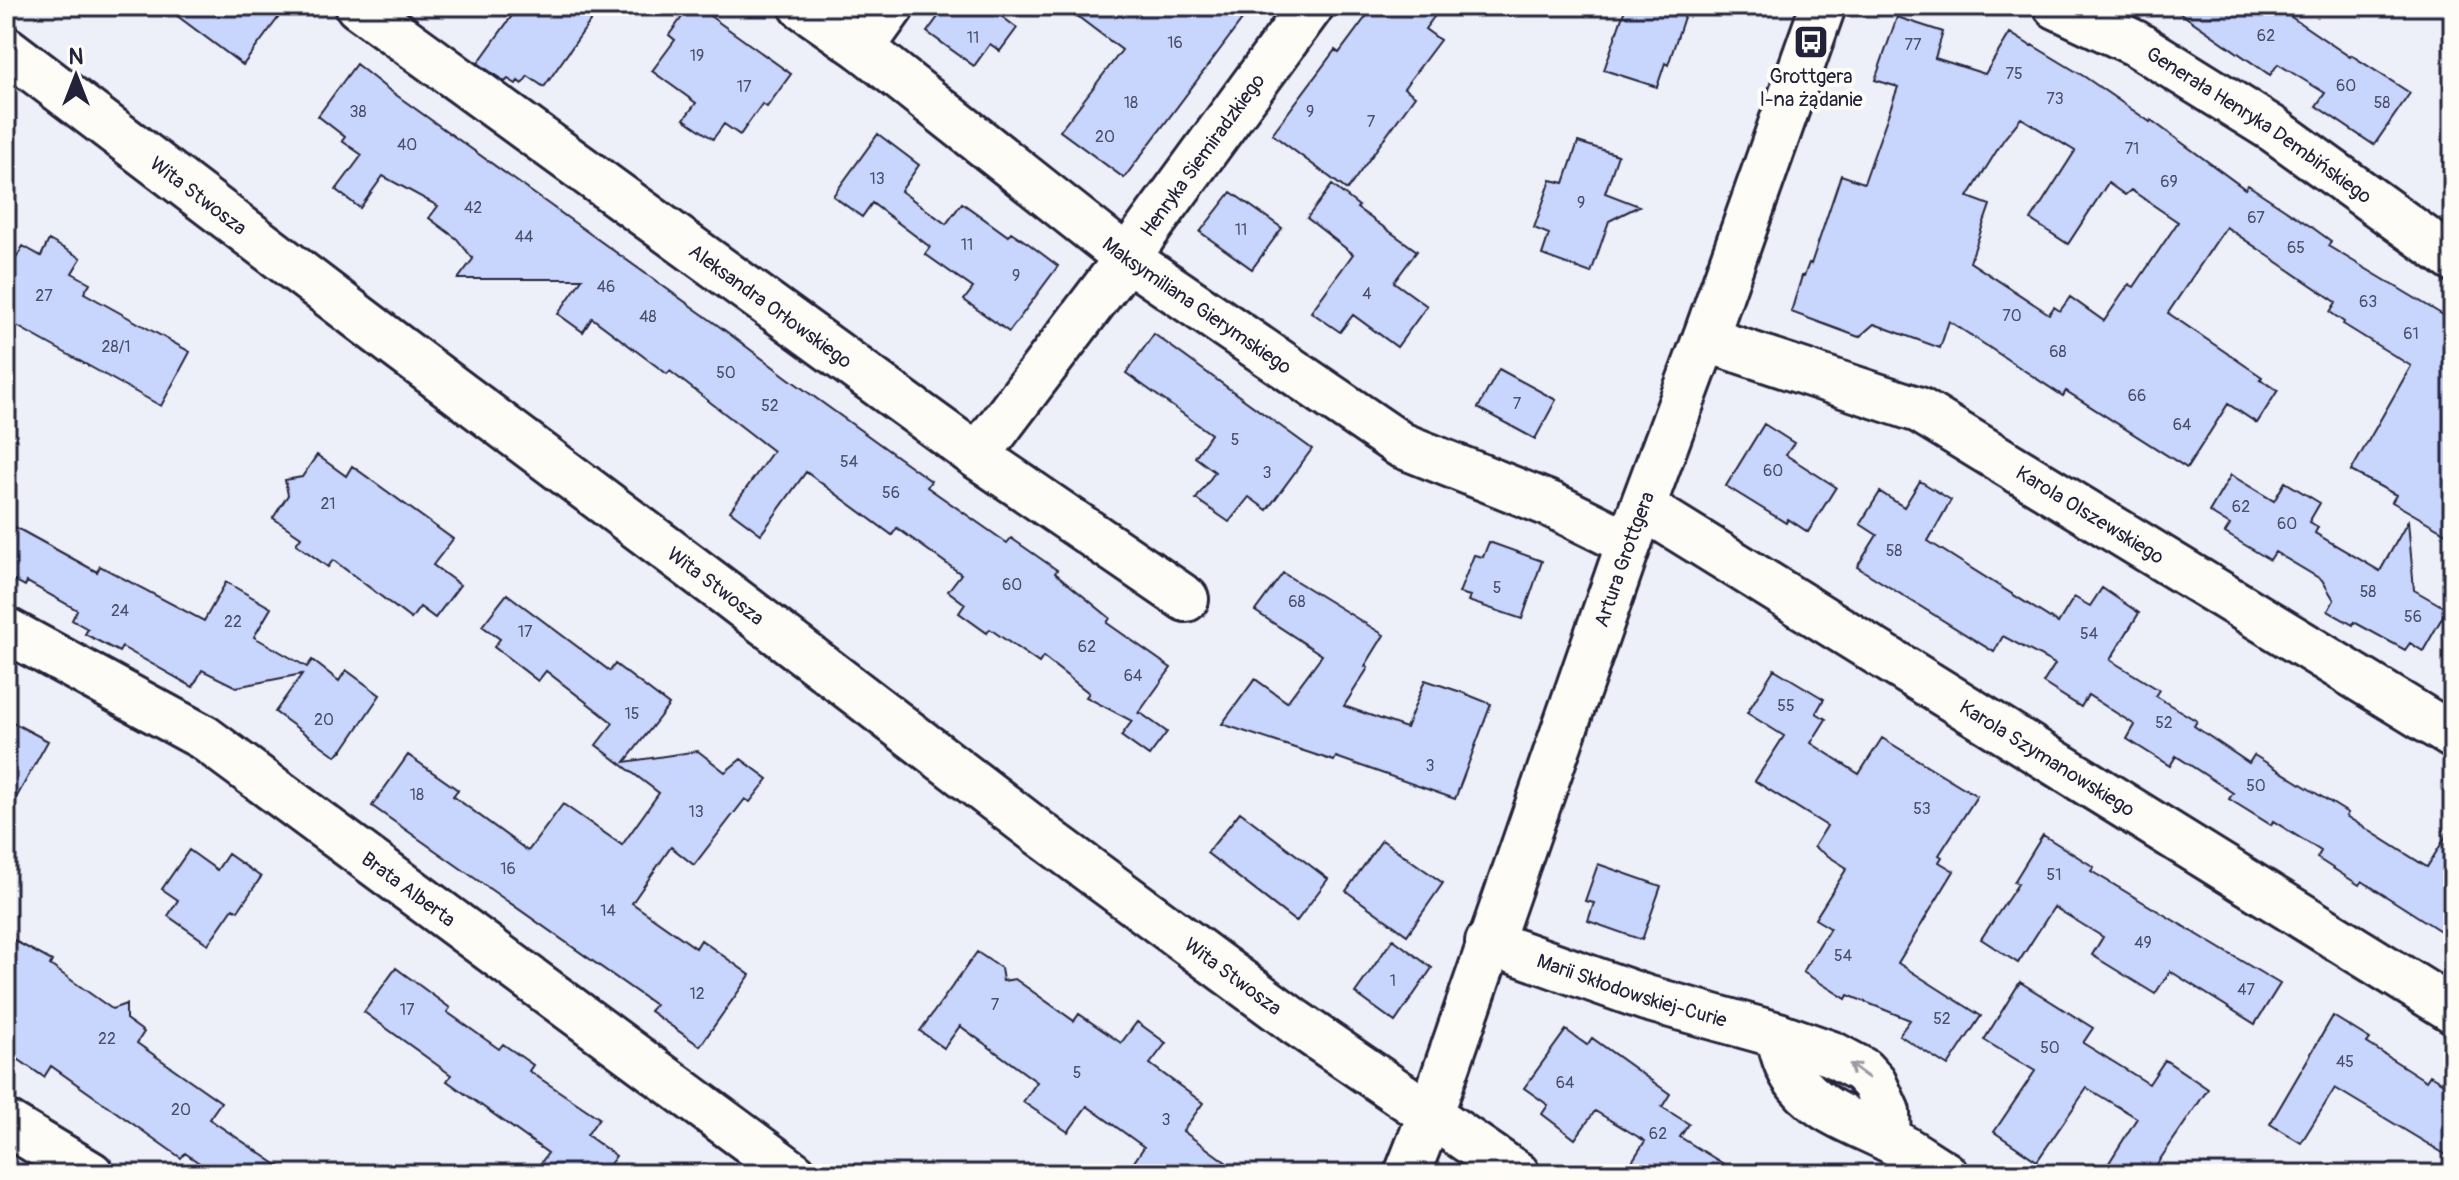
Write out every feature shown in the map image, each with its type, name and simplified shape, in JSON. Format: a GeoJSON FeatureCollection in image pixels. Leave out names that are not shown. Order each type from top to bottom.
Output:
{"type":"FeatureCollection","features":[{"type":"Feature","properties":{"kind":"street","name":"Aleksandra Orłowskiego"},"geometry":{"type":"LineString","coordinates":[[358,6],[977,456],[1186,599]]}},
{"type":"Feature","properties":{"kind":"street","name":"Maksymiliana Gierymskiego"},"geometry":{"type":"LineString","coordinates":[[802,6],[862,48],[1127,258],[1401,445],[1552,505],[1636,525]]}},
{"type":"Feature","properties":{"kind":"street"},"geometry":{"type":"LineString","coordinates":[[862,48],[892,6]]}},
{"type":"Feature","properties":{"kind":"street","name":"Henryka Siemiradzkiego"},"geometry":{"type":"LineString","coordinates":[[977,456],[1127,258],[1311,6]]}},
{"type":"Feature","properties":{"kind":"street","name":"Artura Grottgera"},"geometry":{"type":"LineString","coordinates":[[1407,1174],[1823,6]]}},
{"type":"Feature","properties":{"kind":"street","name":"Generała Henryka Dembińskiego"},"geometry":{"type":"LineString","coordinates":[[2056,6],[2135,43],[2261,121],[2453,259]]}},
{"type":"Feature","properties":{"kind":"street","name":"Wita Stwosza"},"geometry":{"type":"LineString","coordinates":[[6,49],[1038,832],[1295,1022],[1517,1174]]}},
{"type":"Feature","properties":{"kind":"street","name":"Karola Olszewskiego"},"geometry":{"type":"LineString","coordinates":[[1705,339],[1919,410],[2453,736]]}},
{"type":"Feature","properties":{"kind":"street","name":"Karola Szymanowskiego"},"geometry":{"type":"LineString","coordinates":[[1636,525],[2453,1010]]}},
{"type":"Feature","properties":{"kind":"street","name":"Brata Alberta"},"geometry":{"type":"LineString","coordinates":[[6,630],[203,737],[794,1174]]}},
{"type":"Feature","properties":{"kind":"street","name":"Marii Skłodowskiej-Curie"},"geometry":{"type":"LineString","coordinates":[[1488,942],[1646,998],[1778,1035],[1789,1068],[1804,1090],[1845,1121],[1888,1139],[1945,1174]]}},
{"type":"Feature","properties":{"kind":"street"},"geometry":{"type":"LineString","coordinates":[[6,1123],[91,1174]]}},
{"type":"Feature","properties":{"kind":"building"},"geometry":{"type":"Polygon","coordinates":[[[164,6],[287,6],[243,65],[164,6]]]}},
{"type":"Feature","properties":{"kind":"building"},"geometry":{"type":"Polygon","coordinates":[[[519,6],[601,6],[544,87],[528,76],[522,84],[508,79],[505,82],[478,63],[519,6]]]}},
{"type":"Feature","properties":{"kind":"building"},"geometry":{"type":"Polygon","coordinates":[[[690,6],[696,6],[791,74],[767,107],[762,104],[740,135],[724,124],[713,139],[684,119],[696,103],[652,71],[675,40],[669,35],[690,6]]]}},
{"type":"Feature","properties":{"kind":"building"},"geometry":{"type":"Polygon","coordinates":[[[946,6],[988,6],[1017,28],[1000,51],[990,44],[974,66],[927,32],[946,6]]]}},
{"type":"Feature","properties":{"kind":"building"},"geometry":{"type":"Polygon","coordinates":[[[1064,6],[1224,6],[1242,20],[1124,178],[1060,131],[1122,50],[1064,6]]]}},
{"type":"Feature","properties":{"kind":"building"},"geometry":{"type":"Polygon","coordinates":[[[1374,6],[1442,6],[1425,29],[1440,40],[1404,88],[1415,96],[1347,190],[1272,134],[1335,50],[1339,53],[1374,6]]]}},
{"type":"Feature","properties":{"kind":"building"},"geometry":{"type":"Polygon","coordinates":[[[1626,6],[1685,6],[1668,65],[1665,63],[1657,87],[1604,70],[1626,6]]]}},
{"type":"Feature","properties":{"kind":"building"},"geometry":{"type":"Polygon","coordinates":[[[2170,6],[2275,6],[2410,93],[2374,145],[2316,106],[2325,93],[2278,64],[2270,75],[2170,6]]]}},
{"type":"Feature","properties":{"kind":"building"},"geometry":{"type":"Polygon","coordinates":[[[1897,17],[1943,32],[1935,58],[1985,74],[2010,33],[2151,120],[2245,189],[2248,185],[2313,228],[2331,241],[2328,246],[2453,321],[2453,537],[2392,502],[2396,495],[2351,471],[2411,366],[2343,324],[2330,312],[2336,302],[2226,227],[2168,313],[2278,390],[2257,423],[2228,404],[2187,468],[2066,391],[2063,396],[1949,321],[1940,348],[1874,324],[1859,337],[1791,312],[1841,175],[1864,183],[1898,87],[1875,80],[1897,17]],[[2021,118],[2004,139],[1968,197],[1990,205],[1970,262],[2049,314],[2054,307],[2060,311],[2070,297],[2104,321],[2129,284],[2134,287],[2178,222],[2131,190],[2125,195],[2108,183],[2068,244],[2031,220],[2075,151],[2021,118]]]}},
{"type":"Feature","properties":{"kind":"building"},"geometry":{"type":"Polygon","coordinates":[[[356,64],[931,481],[927,487],[1007,543],[1011,538],[1057,570],[1055,573],[1110,618],[1107,623],[1171,668],[1139,712],[1167,732],[1149,756],[1121,736],[1132,721],[1086,697],[1089,693],[1043,657],[1039,663],[990,629],[987,633],[959,613],[965,604],[948,591],[961,574],[897,528],[892,535],[806,472],[761,534],[730,511],[773,451],[670,371],[667,374],[592,318],[583,332],[558,314],[582,279],[458,279],[473,259],[457,239],[429,218],[438,206],[383,176],[360,208],[336,190],[362,155],[342,141],[345,137],[318,116],[356,64]]]}},
{"type":"Feature","properties":{"kind":"building"},"geometry":{"type":"Polygon","coordinates":[[[878,134],[919,165],[901,191],[946,224],[962,203],[1008,236],[1011,232],[1058,266],[1009,332],[964,300],[973,288],[925,254],[930,247],[872,203],[862,217],[833,196],[878,134]]]}},
{"type":"Feature","properties":{"kind":"building"},"geometry":{"type":"Polygon","coordinates":[[[1578,142],[1618,155],[1605,193],[1639,206],[1609,221],[1591,273],[1542,255],[1549,234],[1534,228],[1551,180],[1564,183],[1578,142]]]}},
{"type":"Feature","properties":{"kind":"building"},"geometry":{"type":"Polygon","coordinates":[[[1332,185],[1359,206],[1357,208],[1417,251],[1394,282],[1427,306],[1397,347],[1353,315],[1340,332],[1311,312],[1353,254],[1307,218],[1332,185]]]}},
{"type":"Feature","properties":{"kind":"building"},"geometry":{"type":"Polygon","coordinates":[[[1231,192],[1282,228],[1252,269],[1200,232],[1231,192]]]}},
{"type":"Feature","properties":{"kind":"building"},"geometry":{"type":"Polygon","coordinates":[[[49,240],[81,258],[72,273],[90,283],[84,293],[190,352],[161,406],[6,320],[6,276],[23,246],[41,256],[49,240]]]}},
{"type":"Feature","properties":{"kind":"building"},"geometry":{"type":"Polygon","coordinates":[[[1154,334],[1312,449],[1267,510],[1249,497],[1229,522],[1196,499],[1215,472],[1195,457],[1211,434],[1126,373],[1154,334]]]}},
{"type":"Feature","properties":{"kind":"building"},"geometry":{"type":"Polygon","coordinates":[[[1499,369],[1556,400],[1535,439],[1478,408],[1499,369]]]}},
{"type":"Feature","properties":{"kind":"building"},"geometry":{"type":"Polygon","coordinates":[[[1764,424],[1794,443],[1786,455],[1836,487],[1808,532],[1788,519],[1786,523],[1726,486],[1764,424]]]}},
{"type":"Feature","properties":{"kind":"building"},"geometry":{"type":"Polygon","coordinates":[[[317,455],[346,476],[352,466],[453,539],[433,565],[460,585],[435,618],[420,607],[411,619],[333,560],[328,567],[296,544],[301,537],[273,518],[288,495],[285,480],[302,477],[317,455]]]}},
{"type":"Feature","properties":{"kind":"building"},"geometry":{"type":"Polygon","coordinates":[[[2231,475],[2274,501],[2285,482],[2320,503],[2309,522],[2318,527],[2315,533],[2380,571],[2408,521],[2414,590],[2447,609],[2423,651],[2410,643],[2405,650],[2328,611],[2334,600],[2322,580],[2275,552],[2270,560],[2225,533],[2230,525],[2209,512],[2231,475]]]}},
{"type":"Feature","properties":{"kind":"building"},"geometry":{"type":"Polygon","coordinates":[[[1920,481],[1951,500],[1928,541],[2058,623],[2074,597],[2090,606],[2102,588],[2139,613],[2110,660],[2159,690],[2155,696],[2197,721],[2194,726],[2249,763],[2254,755],[2427,867],[2453,825],[2453,939],[2362,881],[2359,885],[2317,858],[2321,851],[2273,821],[2271,825],[2229,799],[2233,793],[2176,756],[2170,766],[2127,739],[2135,725],[2088,695],[2081,707],[2043,683],[2055,664],[2003,636],[1994,652],[1857,567],[1877,535],[1860,524],[1880,492],[1904,507],[1920,481]]]}},
{"type":"Feature","properties":{"kind":"building"},"geometry":{"type":"Polygon","coordinates":[[[6,522],[97,572],[100,566],[204,621],[226,582],[271,608],[254,637],[307,667],[312,660],[339,681],[346,670],[380,695],[336,756],[275,712],[302,674],[236,687],[202,670],[193,687],[122,647],[119,652],[85,634],[88,629],[72,620],[77,610],[27,582],[25,586],[6,576],[6,522]]]}},
{"type":"Feature","properties":{"kind":"building"},"geometry":{"type":"Polygon","coordinates":[[[1489,542],[1542,561],[1522,619],[1468,601],[1470,596],[1459,593],[1474,555],[1483,557],[1489,542]]]}},
{"type":"Feature","properties":{"kind":"building"},"geometry":{"type":"Polygon","coordinates":[[[1283,573],[1384,635],[1344,706],[1406,728],[1425,680],[1491,704],[1455,799],[1336,757],[1334,761],[1222,724],[1255,679],[1287,702],[1322,655],[1255,611],[1283,573]]]}},
{"type":"Feature","properties":{"kind":"building"},"geometry":{"type":"Polygon","coordinates":[[[507,594],[610,671],[615,664],[669,705],[625,762],[698,751],[725,772],[741,759],[768,779],[750,802],[745,799],[694,865],[671,847],[632,903],[696,948],[701,940],[750,975],[700,1046],[650,1011],[655,1005],[372,806],[408,755],[458,790],[453,796],[528,851],[563,804],[622,845],[659,793],[596,745],[613,723],[546,671],[538,681],[494,647],[500,639],[482,626],[507,594]]]}},
{"type":"Feature","properties":{"kind":"building"},"geometry":{"type":"Polygon","coordinates":[[[1774,669],[1824,699],[1816,713],[1826,719],[1811,743],[1859,774],[1882,738],[1977,796],[1939,855],[1942,857],[1939,862],[1954,871],[1898,963],[1981,1016],[1948,1066],[1899,1035],[1910,1020],[1848,995],[1846,999],[1803,972],[1830,928],[1815,919],[1847,868],[1814,847],[1827,826],[1755,781],[1784,736],[1747,713],[1774,669]]]}},
{"type":"Feature","properties":{"kind":"building"},"geometry":{"type":"Polygon","coordinates":[[[6,719],[48,741],[6,816],[6,719]]]}},
{"type":"Feature","properties":{"kind":"building"},"geometry":{"type":"Polygon","coordinates":[[[1240,812],[1328,879],[1296,922],[1207,853],[1240,812]]]}},
{"type":"Feature","properties":{"kind":"building"},"geometry":{"type":"Polygon","coordinates":[[[2043,835],[2094,867],[2091,871],[2280,984],[2255,1024],[2170,971],[2155,994],[2092,955],[2103,937],[2054,907],[2018,963],[1981,939],[2018,884],[2014,882],[2043,835]]]}},
{"type":"Feature","properties":{"kind":"building"},"geometry":{"type":"Polygon","coordinates":[[[1382,840],[1443,883],[1407,935],[1346,891],[1382,840]]]}},
{"type":"Feature","properties":{"kind":"building"},"geometry":{"type":"Polygon","coordinates":[[[189,850],[217,870],[228,854],[261,877],[238,911],[233,908],[208,944],[168,916],[178,900],[162,889],[189,850]]]}},
{"type":"Feature","properties":{"kind":"building"},"geometry":{"type":"Polygon","coordinates":[[[1598,864],[1661,886],[1642,940],[1588,921],[1594,903],[1585,901],[1598,864]]]}},
{"type":"Feature","properties":{"kind":"building"},"geometry":{"type":"Polygon","coordinates":[[[6,936],[52,961],[50,965],[112,1009],[126,1004],[126,1019],[144,1032],[137,1043],[221,1102],[209,1119],[291,1174],[215,1174],[185,1153],[181,1158],[51,1066],[44,1077],[6,1051],[6,936]]]}},
{"type":"Feature","properties":{"kind":"building"},"geometry":{"type":"Polygon","coordinates":[[[1393,939],[1432,968],[1395,1022],[1355,993],[1393,939]]]}},
{"type":"Feature","properties":{"kind":"building"},"geometry":{"type":"Polygon","coordinates":[[[977,952],[1001,968],[1003,981],[1015,979],[1074,1021],[1079,1014],[1121,1043],[1137,1022],[1166,1043],[1150,1064],[1203,1103],[1183,1131],[1242,1174],[1151,1174],[1134,1162],[1144,1147],[1087,1106],[1068,1132],[1023,1102],[1037,1082],[960,1026],[944,1048],[920,1031],[977,952]]]}},
{"type":"Feature","properties":{"kind":"building"},"geometry":{"type":"Polygon","coordinates":[[[396,968],[450,1008],[447,1012],[499,1049],[503,1044],[533,1065],[529,1071],[599,1118],[587,1135],[616,1156],[610,1164],[610,1174],[533,1174],[548,1153],[447,1081],[451,1075],[364,1012],[396,968]]]}},
{"type":"Feature","properties":{"kind":"building"},"geometry":{"type":"Polygon","coordinates":[[[2020,982],[2093,1028],[2083,1043],[2149,1084],[2165,1060],[2208,1089],[2150,1174],[2102,1174],[2137,1118],[2087,1088],[2037,1161],[1994,1132],[2035,1071],[1984,1040],[2020,982]]]}},
{"type":"Feature","properties":{"kind":"building"},"geometry":{"type":"Polygon","coordinates":[[[2333,1016],[2370,1039],[2367,1043],[2426,1081],[2430,1075],[2453,1089],[2453,1159],[2335,1088],[2301,1143],[2270,1124],[2333,1016]]]}},
{"type":"Feature","properties":{"kind":"building"},"geometry":{"type":"Polygon","coordinates":[[[1566,1030],[1587,1045],[1592,1038],[1670,1094],[1662,1107],[1689,1124],[1680,1137],[1740,1174],[1624,1174],[1645,1141],[1595,1111],[1575,1139],[1542,1114],[1548,1105],[1524,1088],[1566,1030]]]}},
{"type":"Feature","properties":{"kind":"place","name":"Grottgera I-na żądanie"},"geometry":{"type":"Point","coordinates":[1811,42]}}]}
